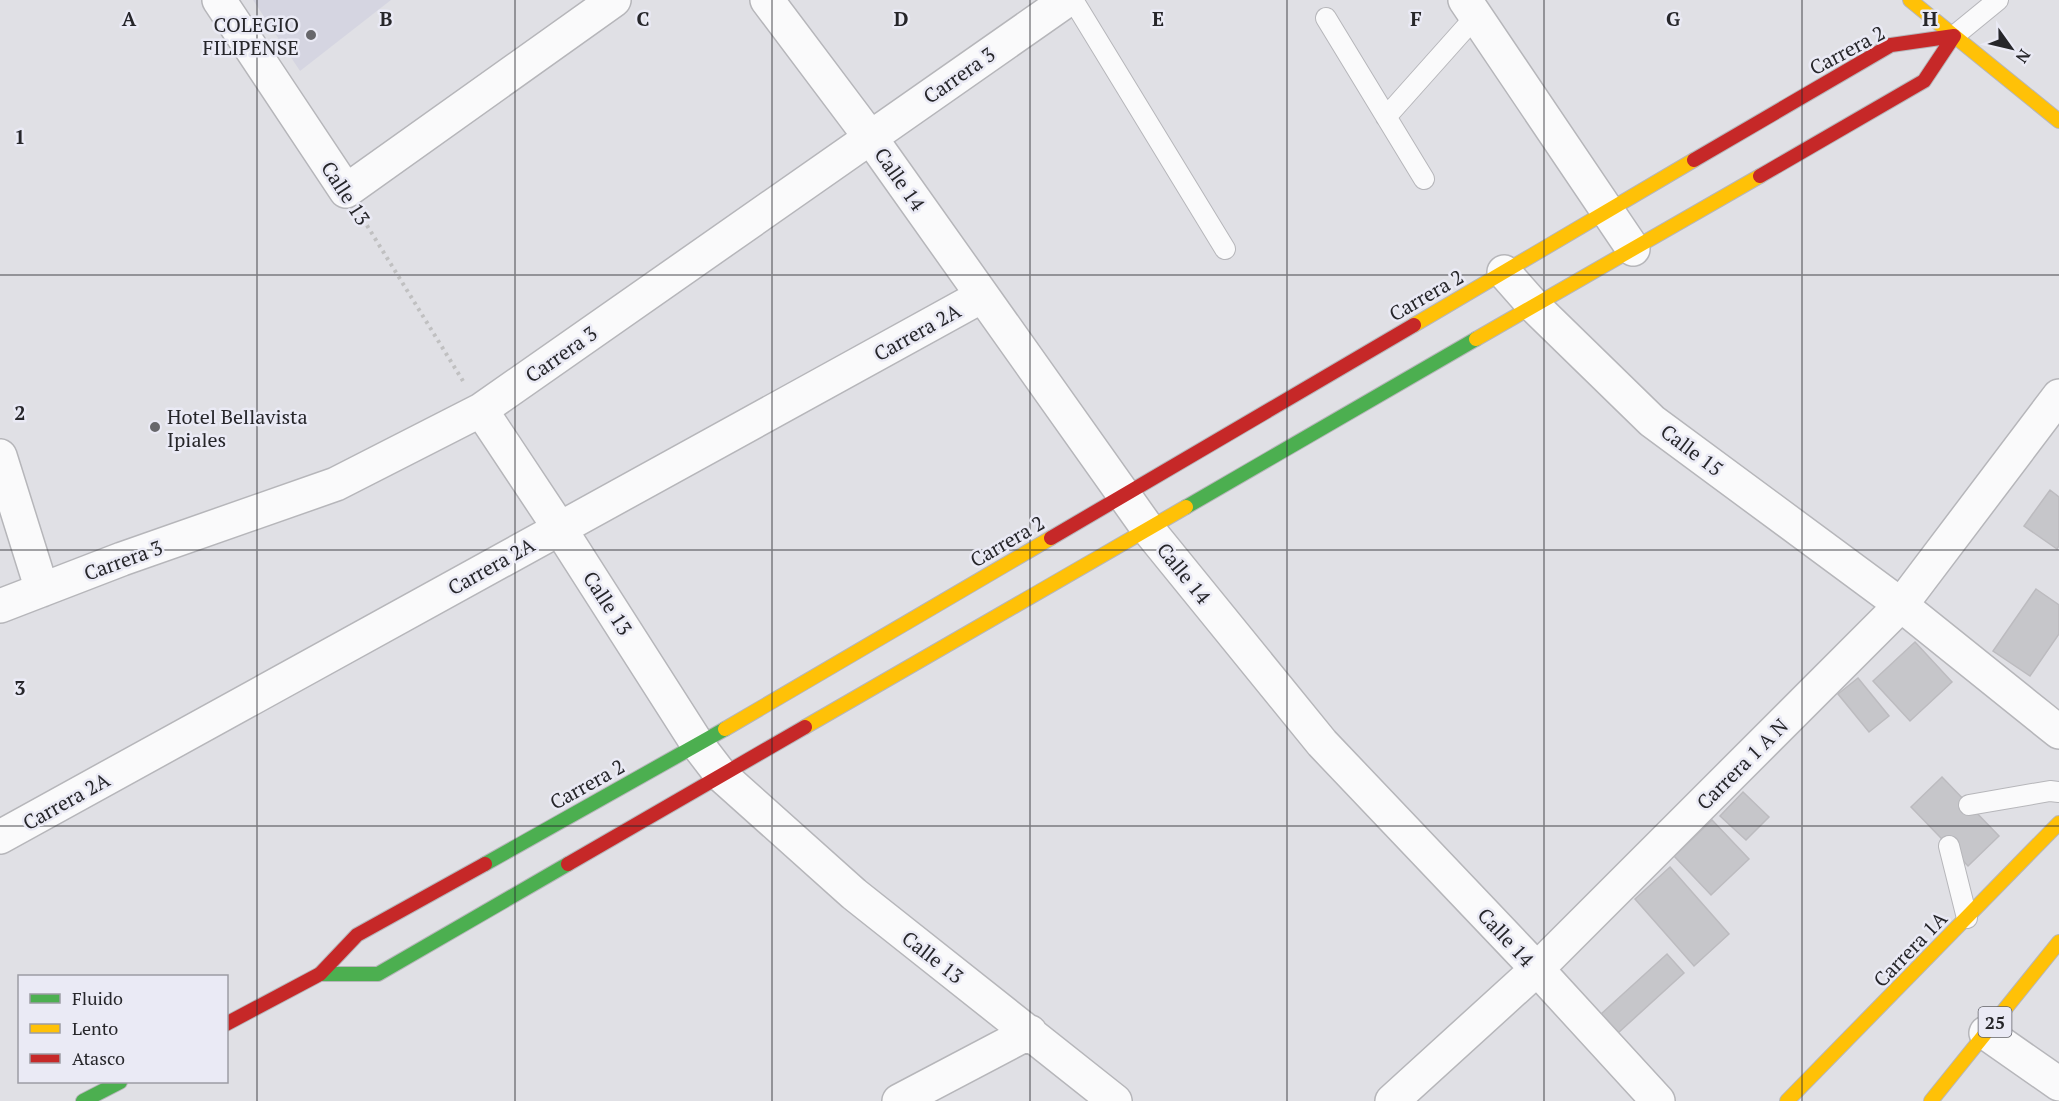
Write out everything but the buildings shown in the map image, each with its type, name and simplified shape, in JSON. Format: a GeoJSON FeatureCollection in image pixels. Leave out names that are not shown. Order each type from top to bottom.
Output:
{"type":"FeatureCollection","features":[{"type":"Feature","properties":{"kind":"street","name":"Calle 13"},"geometry":{"type":"LineString","coordinates":[[219,0],[346,191]]}},
{"type":"Feature","properties":{"kind":"street"},"geometry":{"type":"LineString","coordinates":[[346,191],[614,0]]}},
{"type":"Feature","properties":{"kind":"street","name":"Calle 14"},"geometry":{"type":"LineString","coordinates":[[767,0],[870,137],[1148,529],[1322,743],[1537,969],[1658,1101]]}},
{"type":"Feature","properties":{"kind":"street","name":"Carrera 3"},"geometry":{"type":"LineString","coordinates":[[0,606],[122,559],[336,484],[481,410],[1067,0]]}},
{"type":"Feature","properties":{"kind":"street"},"geometry":{"type":"LineString","coordinates":[[1910,0],[2059,121]]}},
{"type":"Feature","properties":{"kind":"street"},"geometry":{"type":"LineString","coordinates":[[1470,8],[1633,249]]}},
{"type":"Feature","properties":{"kind":"street","name":"Carrera 2"},"geometry":{"type":"LineString","coordinates":[[228,1023],[320,974],[357,935],[698,745],[1892,45],[1954,36]]}},
{"type":"Feature","properties":{"kind":"street","name":"Carrera 2"},"geometry":{"type":"LineString","coordinates":[[320,974],[378,974],[1924,81],[1954,36]]}},
{"type":"Feature","properties":{"kind":"street","name":"Calle 15"},"geometry":{"type":"LineString","coordinates":[[1504,272],[1534,306],[1652,421],[1901,605],[2059,732]]}},
{"type":"Feature","properties":{"kind":"street","name":"Carrera 2A"},"geometry":{"type":"LineString","coordinates":[[0,837],[982,296]]}},
{"type":"Feature","properties":{"kind":"street","name":"Carrera 1 A N"},"geometry":{"type":"LineString","coordinates":[[1392,1101],[1537,969],[1901,605],[2059,396]]}},
{"type":"Feature","properties":{"kind":"street","name":"Calle 13"},"geometry":{"type":"LineString","coordinates":[[481,410],[698,745],[721,775],[854,894],[1114,1101]]}},
{"type":"Feature","properties":{"kind":"street"},"geometry":{"type":"LineString","coordinates":[[0,456],[42,590]]}},
{"type":"Feature","properties":{"kind":"street","name":"Carrera 1A"},"geometry":{"type":"LineString","coordinates":[[1787,1101],[2059,823]]}},
{"type":"Feature","properties":{"kind":"street","name":"25"},"geometry":{"type":"LineString","coordinates":[[1931,1101],[2059,942]]}},
{"type":"Feature","properties":{"kind":"street"},"geometry":{"type":"LineString","coordinates":[[899,1101],[1030,1032]]}},
{"type":"Feature","properties":{"kind":"street"},"geometry":{"type":"LineString","coordinates":[[1986,1033],[2059,1084]]}},
{"type":"Feature","properties":{"kind":"street"},"geometry":{"type":"LineString","coordinates":[[83,1101],[118,1083]]}},
{"type":"Feature","properties":{"kind":"lane"},"geometry":{"type":"LineString","coordinates":[[1072,0],[1225,249]]}},
{"type":"Feature","properties":{"kind":"lane"},"geometry":{"type":"LineString","coordinates":[[1954,36],[1998,0]]}},
{"type":"Feature","properties":{"kind":"lane"},"geometry":{"type":"LineString","coordinates":[[1386,117],[1470,8]]}},
{"type":"Feature","properties":{"kind":"lane"},"geometry":{"type":"LineString","coordinates":[[1326,18],[1424,179]]}},
{"type":"Feature","properties":{"kind":"lane"},"geometry":{"type":"LineString","coordinates":[[1969,805],[2050,791],[2059,792]]}},
{"type":"Feature","properties":{"kind":"lane"},"geometry":{"type":"LineString","coordinates":[[1949,846],[1967,918]]}},
{"type":"Feature","properties":{"kind":"path","name":"Calle 13"},"geometry":{"type":"LineString","coordinates":[[346,191],[481,410]]}},
{"type":"Feature","properties":{"kind":"shaded area","name":"COLEGIO FILIPENSE"},"geometry":{"type":"Polygon","coordinates":[[[253,0],[391,0],[300,71],[253,0]]]}},
{"type":"Feature","properties":{"kind":"traffic: fast"},"geometry":{"type":"LineString","coordinates":[[1186,507],[1476,339]]}},
{"type":"Feature","properties":{"kind":"traffic: fast"},"geometry":{"type":"LineString","coordinates":[[485,864],[725,729]]}},
{"type":"Feature","properties":{"kind":"traffic: fast"},"geometry":{"type":"LineString","coordinates":[[320,974],[378,974],[568,864]]}},
{"type":"Feature","properties":{"kind":"traffic: fast"},"geometry":{"type":"LineString","coordinates":[[83,1101],[118,1083]]}},
{"type":"Feature","properties":{"kind":"traffic: slow"},"geometry":{"type":"LineString","coordinates":[[1910,0],[2059,121]]}},
{"type":"Feature","properties":{"kind":"traffic: slow"},"geometry":{"type":"LineString","coordinates":[[1414,325],[1694,160]]}},
{"type":"Feature","properties":{"kind":"traffic: slow"},"geometry":{"type":"LineString","coordinates":[[1476,339],[1760,176]]}},
{"type":"Feature","properties":{"kind":"traffic: slow"},"geometry":{"type":"LineString","coordinates":[[805,727],[1186,507]]}},
{"type":"Feature","properties":{"kind":"traffic: slow"},"geometry":{"type":"LineString","coordinates":[[725,729],[1051,538]]}},
{"type":"Feature","properties":{"kind":"traffic: slow"},"geometry":{"type":"LineString","coordinates":[[1787,1101],[2059,823]]}},
{"type":"Feature","properties":{"kind":"traffic: slow"},"geometry":{"type":"LineString","coordinates":[[1931,1101],[2059,942]]}},
{"type":"Feature","properties":{"kind":"traffic: jam"},"geometry":{"type":"LineString","coordinates":[[1760,176],[1924,81],[1954,36]]}},
{"type":"Feature","properties":{"kind":"traffic: jam"},"geometry":{"type":"LineString","coordinates":[[1694,160],[1891,45],[1954,36]]}},
{"type":"Feature","properties":{"kind":"traffic: jam"},"geometry":{"type":"LineString","coordinates":[[1051,538],[1414,325]]}},
{"type":"Feature","properties":{"kind":"traffic: jam"},"geometry":{"type":"LineString","coordinates":[[568,864],[805,727]]}},
{"type":"Feature","properties":{"kind":"traffic: jam"},"geometry":{"type":"LineString","coordinates":[[228,1023],[320,974],[357,935],[485,864]]}},
{"type":"Feature","properties":{"kind":"place","name":"COLEGIO FILIPENSE"},"geometry":{"type":"Point","coordinates":[311,35]}},
{"type":"Feature","properties":{"kind":"place","name":"Hotel Bellavista Ipiales"},"geometry":{"type":"Point","coordinates":[155,427]}}]}
